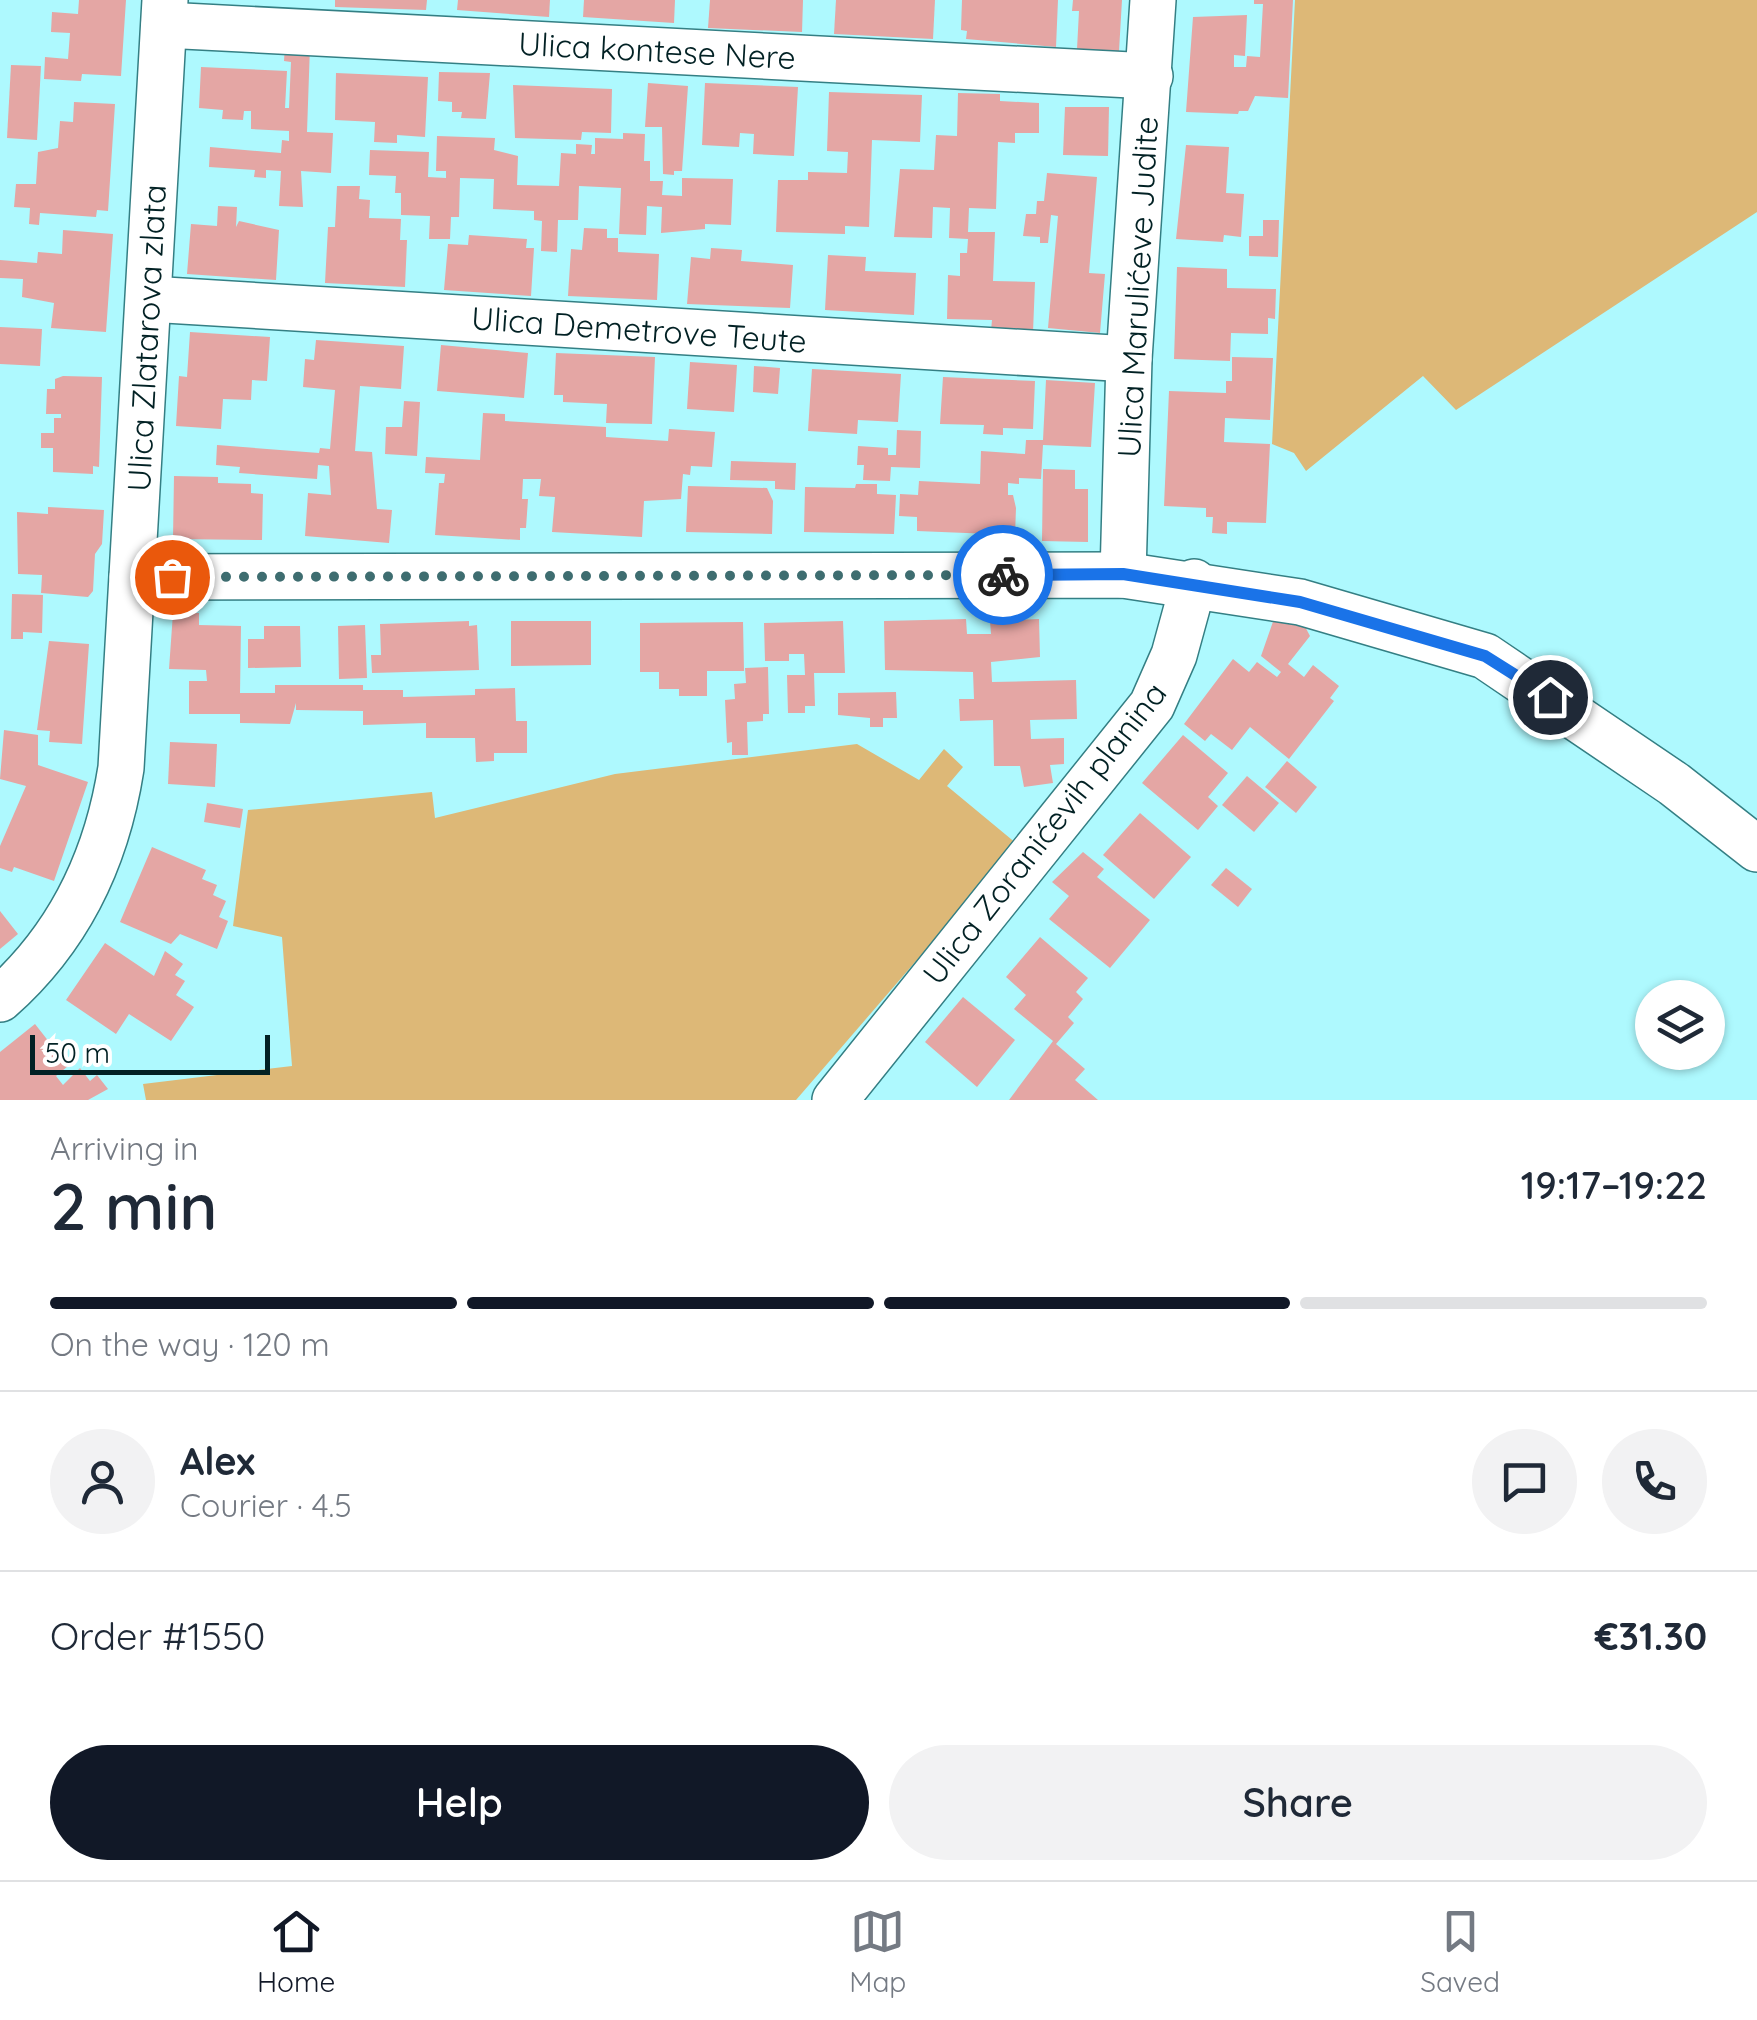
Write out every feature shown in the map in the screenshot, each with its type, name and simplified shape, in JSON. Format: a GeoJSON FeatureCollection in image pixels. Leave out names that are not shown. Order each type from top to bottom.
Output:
{"type":"FeatureCollection","features":[{"type":"Feature","properties":{"kind":"street","name":"Ulica Marulićeve Judite"},"geometry":{"type":"LineString","coordinates":[[1123,574],[1129,359],[1153,0]]}},
{"type":"Feature","properties":{"kind":"street","name":"Ulica kontese Nere"},"geometry":{"type":"LineString","coordinates":[[164,12],[1150,76]]}},
{"type":"Feature","properties":{"kind":"street","name":"Ulica Zlatarova zlata"},"geometry":{"type":"LineString","coordinates":[[0,999],[23,978],[78,904],[114,814],[122,768],[164,12]]}},
{"type":"Feature","properties":{"kind":"street","name":"Ulica Demetrove Teute"},"geometry":{"type":"LineString","coordinates":[[149,299],[1129,359]]}},
{"type":"Feature","properties":{"kind":"street"},"geometry":{"type":"LineString","coordinates":[[132,578],[1123,574],[1194,582],[1300,602],[1485,656],[1674,784],[1757,849]]}},
{"type":"Feature","properties":{"kind":"street","name":"Ulica Zoranićevih planina"},"geometry":{"type":"LineString","coordinates":[[835,1100],[1152,705],[1174,656],[1194,582]]}},
{"type":"Feature","properties":{"kind":"shaded area"},"geometry":{"type":"Polygon","coordinates":[[[1295,0],[1757,0],[1757,212],[1456,410],[1423,376],[1306,471],[1294,453],[1272,444],[1295,0]]]}},
{"type":"Feature","properties":{"kind":"shaded area"},"geometry":{"type":"Polygon","coordinates":[[[857,744],[919,780],[944,749],[963,767],[947,786],[1017,844],[796,1100],[146,1100],[143,1084],[292,1066],[282,937],[233,926],[248,810],[432,792],[435,818],[615,774],[857,744]]]}},
{"type":"Feature","properties":{"kind":"building"},"geometry":{"type":"Polygon","coordinates":[[[79,0],[126,0],[121,76],[82,74],[81,81],[44,79],[45,57],[68,59],[70,33],[51,32],[52,12],[78,14],[79,0]]]}},
{"type":"Feature","properties":{"kind":"building"},"geometry":{"type":"Polygon","coordinates":[[[335,0],[427,0],[426,10],[335,7],[335,0]]]}},
{"type":"Feature","properties":{"kind":"building"},"geometry":{"type":"Polygon","coordinates":[[[458,0],[550,0],[549,17],[457,10],[458,0]]]}},
{"type":"Feature","properties":{"kind":"building"},"geometry":{"type":"Polygon","coordinates":[[[584,0],[675,0],[674,23],[583,17],[584,0]]]}},
{"type":"Feature","properties":{"kind":"building"},"geometry":{"type":"Polygon","coordinates":[[[710,0],[803,0],[802,32],[708,28],[710,0]]]}},
{"type":"Feature","properties":{"kind":"building"},"geometry":{"type":"Polygon","coordinates":[[[836,0],[935,0],[933,39],[834,34],[836,0]]]}},
{"type":"Feature","properties":{"kind":"building"},"geometry":{"type":"Polygon","coordinates":[[[962,0],[1058,0],[1056,47],[966,39],[967,31],[961,30],[962,0]]]}},
{"type":"Feature","properties":{"kind":"building"},"geometry":{"type":"Polygon","coordinates":[[[1073,0],[1122,0],[1119,51],[1077,49],[1079,11],[1072,11],[1073,0]]]}},
{"type":"Feature","properties":{"kind":"building"},"geometry":{"type":"Polygon","coordinates":[[[1254,0],[1293,0],[1288,98],[1255,96],[1248,111],[1238,114],[1186,112],[1193,17],[1247,15],[1245,56],[1234,55],[1234,67],[1246,67],[1247,56],[1260,57],[1263,4],[1254,4],[1254,0]]]}},
{"type":"Feature","properties":{"kind":"building"},"geometry":{"type":"Polygon","coordinates":[[[285,45],[310,46],[307,132],[333,133],[331,173],[301,171],[303,207],[279,206],[281,171],[266,170],[266,178],[254,177],[255,170],[209,167],[210,147],[281,153],[282,140],[289,141],[289,131],[251,129],[251,111],[244,111],[243,120],[222,119],[223,110],[199,108],[201,67],[287,71],[285,108],[289,108],[291,62],[284,61],[285,45]]]}},
{"type":"Feature","properties":{"kind":"building"},"geometry":{"type":"Polygon","coordinates":[[[11,65],[41,66],[37,140],[7,138],[11,65]]]}},
{"type":"Feature","properties":{"kind":"building"},"geometry":{"type":"Polygon","coordinates":[[[439,72],[490,73],[486,119],[461,118],[462,112],[452,112],[452,102],[438,101],[439,72]]]}},
{"type":"Feature","properties":{"kind":"building"},"geometry":{"type":"Polygon","coordinates":[[[336,73],[428,77],[425,137],[397,135],[397,143],[374,142],[375,122],[335,120],[336,73]]]}},
{"type":"Feature","properties":{"kind":"building"},"geometry":{"type":"Polygon","coordinates":[[[648,83],[688,86],[682,171],[674,171],[674,175],[663,174],[662,127],[645,127],[648,83]]]}},
{"type":"Feature","properties":{"kind":"building"},"geometry":{"type":"Polygon","coordinates":[[[705,83],[798,87],[794,156],[753,154],[754,134],[740,133],[739,147],[702,145],[705,83]]]}},
{"type":"Feature","properties":{"kind":"building"},"geometry":{"type":"Polygon","coordinates":[[[513,85],[612,89],[611,133],[582,132],[581,140],[515,138],[513,85]]]}},
{"type":"Feature","properties":{"kind":"building"},"geometry":{"type":"Polygon","coordinates":[[[829,92],[922,95],[920,142],[872,140],[869,227],[845,226],[845,234],[776,232],[778,180],[808,180],[808,172],[847,173],[848,152],[827,151],[829,92]]]}},
{"type":"Feature","properties":{"kind":"building"},"geometry":{"type":"Polygon","coordinates":[[[958,93],[1000,94],[1000,101],[1039,103],[1039,133],[1015,133],[1015,143],[998,142],[996,209],[969,208],[968,232],[995,232],[993,281],[1035,282],[1033,332],[991,331],[992,320],[947,319],[948,275],[960,276],[960,253],[967,253],[968,239],[949,238],[950,208],[933,207],[932,238],[894,237],[900,169],[934,170],[936,135],[957,136],[958,93]]]}},
{"type":"Feature","properties":{"kind":"building"},"geometry":{"type":"Polygon","coordinates":[[[74,102],[115,104],[108,211],[97,210],[96,217],[40,213],[39,225],[29,224],[30,208],[14,207],[16,184],[36,184],[38,152],[58,148],[60,121],[73,122],[74,102]]]}},
{"type":"Feature","properties":{"kind":"building"},"geometry":{"type":"Polygon","coordinates":[[[1065,107],[1109,107],[1108,156],[1063,155],[1065,107]]]}},
{"type":"Feature","properties":{"kind":"building"},"geometry":{"type":"Polygon","coordinates":[[[623,133],[645,134],[644,161],[650,161],[650,181],[663,181],[662,195],[682,196],[682,178],[733,179],[731,225],[705,224],[705,229],[661,233],[662,207],[647,206],[646,235],[619,234],[621,188],[579,186],[578,220],[558,220],[557,252],[541,251],[542,221],[534,220],[534,211],[493,209],[494,179],[460,178],[459,217],[451,217],[450,239],[429,239],[430,216],[401,215],[401,193],[395,193],[396,176],[369,175],[370,150],[429,152],[428,177],[446,178],[446,171],[436,171],[437,136],[495,138],[494,150],[518,156],[517,185],[559,186],[561,153],[576,154],[576,144],[592,145],[591,154],[595,154],[595,138],[623,139],[623,133]]]}},
{"type":"Feature","properties":{"kind":"building"},"geometry":{"type":"Polygon","coordinates":[[[1186,145],[1229,147],[1226,193],[1244,194],[1241,237],[1224,235],[1223,242],[1176,239],[1186,145]]]}},
{"type":"Feature","properties":{"kind":"building"},"geometry":{"type":"Polygon","coordinates":[[[1047,173],[1097,177],[1089,273],[1105,274],[1100,333],[1048,328],[1058,216],[1051,215],[1048,243],[1040,243],[1040,237],[1023,236],[1026,214],[1036,214],[1037,201],[1044,201],[1047,173]]]}},
{"type":"Feature","properties":{"kind":"building"},"geometry":{"type":"Polygon","coordinates":[[[337,186],[360,186],[359,199],[370,200],[369,218],[401,219],[400,240],[407,240],[405,287],[325,283],[328,227],[335,227],[337,186]]]}},
{"type":"Feature","properties":{"kind":"building"},"geometry":{"type":"Polygon","coordinates":[[[218,206],[237,207],[236,227],[239,221],[279,230],[276,280],[187,274],[191,224],[217,226],[218,206]]]}},
{"type":"Feature","properties":{"kind":"building"},"geometry":{"type":"Polygon","coordinates":[[[1263,220],[1279,220],[1278,257],[1249,256],[1249,236],[1263,236],[1263,220]]]}},
{"type":"Feature","properties":{"kind":"building"},"geometry":{"type":"Polygon","coordinates":[[[584,228],[607,229],[607,238],[618,238],[618,252],[659,254],[657,300],[568,296],[571,249],[582,250],[584,228]]]}},
{"type":"Feature","properties":{"kind":"building"},"geometry":{"type":"Polygon","coordinates":[[[63,230],[113,234],[106,332],[51,328],[54,303],[22,297],[23,279],[0,278],[0,260],[37,263],[38,252],[62,254],[63,230]]]}},
{"type":"Feature","properties":{"kind":"building"},"geometry":{"type":"Polygon","coordinates":[[[469,235],[527,239],[526,248],[534,248],[531,296],[444,290],[448,244],[468,245],[469,235]]]}},
{"type":"Feature","properties":{"kind":"building"},"geometry":{"type":"Polygon","coordinates":[[[711,248],[742,250],[741,261],[793,265],[790,308],[687,304],[691,257],[710,259],[711,248]]]}},
{"type":"Feature","properties":{"kind":"building"},"geometry":{"type":"Polygon","coordinates":[[[828,255],[866,257],[865,271],[916,273],[914,315],[825,310],[828,255]]]}},
{"type":"Feature","properties":{"kind":"building"},"geometry":{"type":"Polygon","coordinates":[[[1177,267],[1227,269],[1227,288],[1276,289],[1275,319],[1268,318],[1268,334],[1231,333],[1230,361],[1174,359],[1177,267]]]}},
{"type":"Feature","properties":{"kind":"building"},"geometry":{"type":"Polygon","coordinates":[[[0,327],[42,329],[40,366],[0,364],[0,327]]]}},
{"type":"Feature","properties":{"kind":"building"},"geometry":{"type":"Polygon","coordinates":[[[190,332],[270,337],[267,381],[252,380],[251,400],[223,399],[221,429],[176,426],[179,376],[187,377],[190,332]]]}},
{"type":"Feature","properties":{"kind":"building"},"geometry":{"type":"Polygon","coordinates":[[[316,340],[404,346],[401,389],[360,386],[355,451],[372,452],[377,509],[392,510],[389,543],[305,536],[308,493],[331,495],[329,466],[318,465],[317,479],[239,473],[240,467],[216,465],[217,445],[319,453],[320,448],[330,449],[335,390],[303,387],[305,359],[314,360],[316,340]]]}},
{"type":"Feature","properties":{"kind":"building"},"geometry":{"type":"Polygon","coordinates":[[[441,345],[528,353],[524,398],[437,391],[441,345]]]}},
{"type":"Feature","properties":{"kind":"building"},"geometry":{"type":"Polygon","coordinates":[[[556,353],[655,357],[652,424],[606,423],[607,404],[563,402],[563,395],[554,395],[556,353]]]}},
{"type":"Feature","properties":{"kind":"building"},"geometry":{"type":"Polygon","coordinates":[[[1232,357],[1273,358],[1270,420],[1225,418],[1224,442],[1270,444],[1266,523],[1227,522],[1227,534],[1212,533],[1213,517],[1206,517],[1206,508],[1164,506],[1169,391],[1226,393],[1226,381],[1232,381],[1232,357]]]}},
{"type":"Feature","properties":{"kind":"building"},"geometry":{"type":"Polygon","coordinates":[[[690,362],[737,365],[734,412],[687,409],[690,362]]]}},
{"type":"Feature","properties":{"kind":"building"},"geometry":{"type":"Polygon","coordinates":[[[754,366],[780,368],[778,394],[753,392],[754,366]]]}},
{"type":"Feature","properties":{"kind":"building"},"geometry":{"type":"Polygon","coordinates":[[[812,369],[901,374],[898,422],[858,420],[857,434],[808,431],[812,369]]]}},
{"type":"Feature","properties":{"kind":"building"},"geometry":{"type":"Polygon","coordinates":[[[102,377],[99,467],[93,466],[93,474],[53,472],[53,448],[41,448],[41,433],[54,433],[54,418],[61,418],[61,414],[46,414],[47,389],[55,389],[55,379],[102,377]]]}},
{"type":"Feature","properties":{"kind":"building"},"geometry":{"type":"Polygon","coordinates":[[[943,377],[1035,381],[1033,429],[1003,428],[1003,435],[983,434],[984,425],[940,424],[943,377]]]}},
{"type":"Feature","properties":{"kind":"building"},"geometry":{"type":"Polygon","coordinates":[[[1046,380],[1095,383],[1091,447],[1043,445],[1041,479],[1019,478],[1019,484],[1008,483],[1008,495],[1013,495],[1016,508],[1015,535],[917,531],[917,517],[899,516],[900,494],[918,495],[919,481],[980,484],[981,451],[1025,454],[1026,440],[1043,440],[1046,380]]]}},
{"type":"Feature","properties":{"kind":"building"},"geometry":{"type":"Polygon","coordinates":[[[404,401],[420,402],[417,456],[385,454],[386,427],[402,427],[404,401]]]}},
{"type":"Feature","properties":{"kind":"building"},"geometry":{"type":"Polygon","coordinates":[[[483,413],[505,414],[505,421],[606,427],[606,437],[668,441],[669,429],[715,432],[712,467],[691,466],[690,475],[683,474],[681,499],[644,501],[642,537],[552,532],[555,497],[539,496],[541,479],[523,479],[522,499],[528,499],[526,528],[520,528],[520,540],[435,535],[439,483],[444,483],[445,474],[425,473],[426,457],[480,460],[483,413]]]}},
{"type":"Feature","properties":{"kind":"building"},"geometry":{"type":"Polygon","coordinates":[[[897,430],[921,431],[920,468],[891,467],[890,481],[863,480],[864,465],[857,465],[858,446],[888,448],[888,455],[896,455],[897,430]]]}},
{"type":"Feature","properties":{"kind":"building"},"geometry":{"type":"Polygon","coordinates":[[[731,461],[796,463],[795,490],[775,489],[775,481],[730,480],[731,461]]]}},
{"type":"Feature","properties":{"kind":"building"},"geometry":{"type":"Polygon","coordinates":[[[1043,469],[1075,470],[1075,489],[1088,489],[1088,542],[1042,541],[1043,469]]]}},
{"type":"Feature","properties":{"kind":"building"},"geometry":{"type":"Polygon","coordinates":[[[174,476],[218,477],[218,483],[251,484],[251,493],[263,494],[262,540],[173,539],[174,476]]]}},
{"type":"Feature","properties":{"kind":"building"},"geometry":{"type":"Polygon","coordinates":[[[856,484],[877,484],[877,494],[896,495],[894,534],[804,532],[805,487],[855,488],[856,484]]]}},
{"type":"Feature","properties":{"kind":"building"},"geometry":{"type":"Polygon","coordinates":[[[688,486],[767,488],[773,501],[772,534],[686,532],[688,486]]]}},
{"type":"Feature","properties":{"kind":"building"},"geometry":{"type":"Polygon","coordinates":[[[48,507],[104,510],[102,544],[95,554],[93,591],[88,597],[41,593],[42,575],[18,574],[17,512],[48,514],[48,507]]]}},
{"type":"Feature","properties":{"kind":"building"},"geometry":{"type":"Polygon","coordinates":[[[12,594],[43,595],[42,633],[23,632],[23,639],[11,639],[12,594]]]}},
{"type":"Feature","properties":{"kind":"building"},"geometry":{"type":"Polygon","coordinates":[[[173,613],[199,613],[199,625],[241,626],[240,693],[275,693],[275,685],[363,685],[363,690],[403,690],[403,697],[475,695],[475,689],[515,688],[516,721],[527,721],[527,753],[494,753],[494,761],[476,762],[475,738],[426,738],[426,723],[363,725],[363,711],[296,710],[296,703],[290,724],[240,723],[240,714],[189,714],[189,681],[207,681],[206,670],[169,669],[173,613]]]}},
{"type":"Feature","properties":{"kind":"building"},"geometry":{"type":"Polygon","coordinates":[[[1276,613],[1301,619],[1310,636],[1288,664],[1304,677],[1313,665],[1339,686],[1330,698],[1334,701],[1289,759],[1250,727],[1232,750],[1211,734],[1205,741],[1184,724],[1233,659],[1249,672],[1257,662],[1277,677],[1281,672],[1261,656],[1276,613]]]}},
{"type":"Feature","properties":{"kind":"building"},"geometry":{"type":"Polygon","coordinates":[[[966,619],[967,634],[991,634],[990,621],[1039,619],[1040,657],[991,662],[992,682],[1076,680],[1077,719],[1030,720],[1031,739],[1064,738],[1064,764],[1050,765],[1053,783],[1024,787],[1020,766],[994,766],[993,720],[960,721],[959,699],[974,699],[973,672],[885,670],[884,621],[966,619]]]}},
{"type":"Feature","properties":{"kind":"building"},"geometry":{"type":"Polygon","coordinates":[[[469,621],[469,626],[477,625],[479,670],[372,673],[371,655],[381,655],[380,624],[469,621]]]}},
{"type":"Feature","properties":{"kind":"building"},"geometry":{"type":"Polygon","coordinates":[[[511,621],[591,621],[591,665],[511,666],[511,621]]]}},
{"type":"Feature","properties":{"kind":"building"},"geometry":{"type":"Polygon","coordinates":[[[843,621],[845,673],[814,673],[815,706],[805,706],[805,713],[788,713],[787,675],[805,675],[804,654],[789,654],[789,661],[765,661],[764,623],[843,621]]]}},
{"type":"Feature","properties":{"kind":"building"},"geometry":{"type":"Polygon","coordinates":[[[743,622],[744,671],[707,671],[707,696],[679,696],[679,689],[659,689],[659,672],[640,672],[640,623],[743,622]]]}},
{"type":"Feature","properties":{"kind":"building"},"geometry":{"type":"Polygon","coordinates":[[[365,625],[367,678],[339,679],[338,626],[365,625]]]}},
{"type":"Feature","properties":{"kind":"building"},"geometry":{"type":"Polygon","coordinates":[[[264,626],[300,626],[301,667],[248,668],[248,639],[264,639],[264,626]]]}},
{"type":"Feature","properties":{"kind":"building"},"geometry":{"type":"Polygon","coordinates":[[[49,641],[89,644],[82,744],[49,742],[50,731],[37,730],[49,641]]]}},
{"type":"Feature","properties":{"kind":"building"},"geometry":{"type":"Polygon","coordinates":[[[768,667],[769,714],[763,714],[763,721],[747,722],[748,755],[732,755],[732,742],[727,743],[725,700],[735,699],[734,684],[746,683],[745,668],[768,667]]]}},
{"type":"Feature","properties":{"kind":"building"},"geometry":{"type":"Polygon","coordinates":[[[896,692],[897,718],[883,718],[883,727],[870,727],[870,718],[838,715],[838,693],[896,692]]]}},
{"type":"Feature","properties":{"kind":"building"},"geometry":{"type":"Polygon","coordinates":[[[4,730],[38,735],[38,765],[88,782],[54,881],[14,867],[12,872],[0,868],[0,846],[26,786],[0,779],[4,730]]]}},
{"type":"Feature","properties":{"kind":"building"},"geometry":{"type":"Polygon","coordinates":[[[1183,735],[1228,773],[1208,797],[1218,806],[1198,830],[1142,783],[1183,735]]]}},
{"type":"Feature","properties":{"kind":"building"},"geometry":{"type":"Polygon","coordinates":[[[170,742],[217,744],[215,787],[168,784],[170,742]]]}},
{"type":"Feature","properties":{"kind":"building"},"geometry":{"type":"Polygon","coordinates":[[[1287,761],[1317,787],[1296,813],[1265,787],[1287,761]]]}},
{"type":"Feature","properties":{"kind":"building"},"geometry":{"type":"Polygon","coordinates":[[[1247,776],[1279,803],[1254,832],[1222,805],[1247,776]]]}},
{"type":"Feature","properties":{"kind":"building"},"geometry":{"type":"Polygon","coordinates":[[[207,803],[243,809],[240,828],[204,822],[207,803]]]}},
{"type":"Feature","properties":{"kind":"building"},"geometry":{"type":"Polygon","coordinates":[[[1140,813],[1191,857],[1154,899],[1103,855],[1140,813]]]}},
{"type":"Feature","properties":{"kind":"building"},"geometry":{"type":"Polygon","coordinates":[[[152,847],[206,870],[202,879],[217,885],[213,895],[226,901],[219,917],[228,921],[217,949],[180,934],[171,944],[120,922],[152,847]]]}},
{"type":"Feature","properties":{"kind":"building"},"geometry":{"type":"Polygon","coordinates":[[[1083,852],[1104,869],[1097,877],[1150,920],[1110,968],[1049,919],[1069,896],[1052,882],[1083,852]]]}},
{"type":"Feature","properties":{"kind":"building"},"geometry":{"type":"Polygon","coordinates":[[[1226,868],[1252,889],[1238,907],[1211,885],[1226,868]]]}},
{"type":"Feature","properties":{"kind":"building"},"geometry":{"type":"Polygon","coordinates":[[[0,911],[18,934],[0,949],[0,911]]]}},
{"type":"Feature","properties":{"kind":"building"},"geometry":{"type":"Polygon","coordinates":[[[1040,937],[1088,978],[1076,992],[1083,999],[1068,1017],[1074,1023],[1056,1044],[1085,1069],[1075,1080],[1098,1100],[1009,1100],[1053,1041],[1014,1009],[1026,995],[1006,977],[1040,937]]]}},
{"type":"Feature","properties":{"kind":"building"},"geometry":{"type":"Polygon","coordinates":[[[105,943],[154,976],[165,951],[183,964],[175,975],[185,981],[176,995],[194,1007],[171,1041],[129,1014],[116,1034],[66,1000],[105,943]]]}},
{"type":"Feature","properties":{"kind":"building"},"geometry":{"type":"Polygon","coordinates":[[[963,997],[1015,1040],[977,1087],[925,1042],[963,997]]]}},
{"type":"Feature","properties":{"kind":"building"},"geometry":{"type":"Polygon","coordinates":[[[35,1024],[68,1066],[56,1076],[63,1085],[80,1068],[90,1081],[97,1075],[108,1089],[88,1100],[0,1100],[0,1052],[35,1024]]]}},
{"type":"Feature","properties":{"kind":"way so far"},"geometry":{"type":"LineString","coordinates":[[172,577],[1003,575]]}},
{"type":"Feature","properties":{"kind":"route"},"geometry":{"type":"LineString","coordinates":[[1003,575],[1123,574],[1194,582],[1300,602],[1485,656],[1550,697]]}}]}
